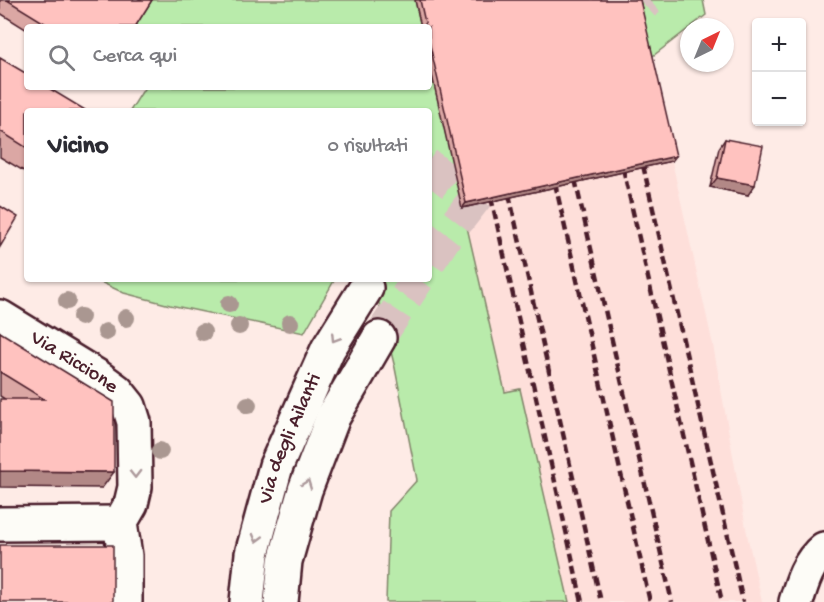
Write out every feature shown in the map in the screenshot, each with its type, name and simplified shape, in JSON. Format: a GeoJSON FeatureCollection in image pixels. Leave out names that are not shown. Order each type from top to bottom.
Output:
{"type":"FeatureCollection","features":[{"type":"Feature","properties":{"kind":"street","name":"Via degli Ailanti"},"geometry":{"type":"LineString","coordinates":[[247,602],[252,554],[276,466],[328,349],[366,288]]}},
{"type":"Feature","properties":{"kind":"street","name":"Via Riccione"},"geometry":{"type":"LineString","coordinates":[[0,317],[98,376],[111,386],[129,406],[134,422],[135,487],[131,504],[120,523]]}},
{"type":"Feature","properties":{"kind":"street","name":"Via degli Ailanti"},"geometry":{"type":"LineString","coordinates":[[281,602],[285,561],[304,490],[333,417],[379,339]]}},
{"type":"Feature","properties":{"kind":"street"},"geometry":{"type":"LineString","coordinates":[[0,524],[120,523],[125,556],[125,602]]}},
{"type":"Feature","properties":{"kind":"street"},"geometry":{"type":"LineString","coordinates":[[800,590],[816,555],[824,549]]}},
{"type":"Feature","properties":{"kind":"shaded area"},"geometry":{"type":"Polygon","coordinates":[[[415,0],[636,0],[713,345],[748,539],[762,602],[569,602],[520,390],[505,392],[432,75],[432,24],[420,24],[415,0]]]}},
{"type":"Feature","properties":{"kind":"green space"},"geometry":{"type":"Polygon","coordinates":[[[151,0],[415,0],[420,24],[136,24],[151,0]]]}},
{"type":"Feature","properties":{"kind":"green space"},"geometry":{"type":"Polygon","coordinates":[[[636,0],[703,0],[706,15],[702,18],[680,18],[680,35],[649,59],[636,0]]]}},
{"type":"Feature","properties":{"kind":"green space"},"geometry":{"type":"Polygon","coordinates":[[[432,75],[505,392],[520,389],[569,602],[386,602],[389,511],[417,480],[395,368],[374,282],[432,282],[432,108],[132,108],[143,90],[432,90],[432,75]]]}},
{"type":"Feature","properties":{"kind":"green space"},"geometry":{"type":"Polygon","coordinates":[[[100,282],[333,282],[304,333],[124,293],[100,282]]]}},
{"type":"Feature","properties":{"kind":"building"},"geometry":{"type":"Polygon","coordinates":[[[7,0],[152,0],[137,24],[46,24],[7,0]]]}},
{"type":"Feature","properties":{"kind":"building"},"geometry":{"type":"Polygon","coordinates":[[[420,0],[640,0],[676,156],[466,203],[432,54],[432,24],[425,24],[420,0]]]}},
{"type":"Feature","properties":{"kind":"building"},"geometry":{"type":"Polygon","coordinates":[[[0,58],[24,72],[24,90],[52,90],[82,108],[24,108],[24,146],[0,131],[0,58]]]}},
{"type":"Feature","properties":{"kind":"building"},"geometry":{"type":"Polygon","coordinates":[[[725,139],[763,146],[755,185],[717,178],[725,139]]]}},
{"type":"Feature","properties":{"kind":"building"},"geometry":{"type":"Polygon","coordinates":[[[0,206],[18,217],[0,247],[0,206]]]}},
{"type":"Feature","properties":{"kind":"building"},"geometry":{"type":"Polygon","coordinates":[[[0,332],[114,402],[114,472],[0,471],[0,399],[44,399],[0,372],[0,332]]]}},
{"type":"Feature","properties":{"kind":"building"},"geometry":{"type":"Polygon","coordinates":[[[0,545],[113,545],[113,602],[0,602],[0,545]]]}},
{"type":"Feature","properties":{"kind":"tunnel"},"geometry":{"type":"LineString","coordinates":[[608,38],[649,0]]}},
{"type":"Feature","properties":{"kind":"tunnel"},"geometry":{"type":"LineString","coordinates":[[432,183],[479,122]]}},
{"type":"Feature","properties":{"kind":"tunnel"},"geometry":{"type":"LineString","coordinates":[[432,257],[496,172]]}},
{"type":"Feature","properties":{"kind":"tunnel"},"geometry":{"type":"LineString","coordinates":[[379,338],[416,282]]}},
{"type":"Feature","properties":{"kind":"railway"},"geometry":{"type":"LineString","coordinates":[[640,152],[743,602]]}},
{"type":"Feature","properties":{"kind":"railway"},"geometry":{"type":"LineString","coordinates":[[620,155],[722,602]]}},
{"type":"Feature","properties":{"kind":"railway"},"geometry":{"type":"LineString","coordinates":[[572,166],[672,602]]}},
{"type":"Feature","properties":{"kind":"railway"},"geometry":{"type":"LineString","coordinates":[[552,170],[650,602]]}},
{"type":"Feature","properties":{"kind":"railway"},"geometry":{"type":"LineString","coordinates":[[506,181],[601,602]]}},
{"type":"Feature","properties":{"kind":"railway"},"geometry":{"type":"LineString","coordinates":[[488,184],[582,602]]}}]}
